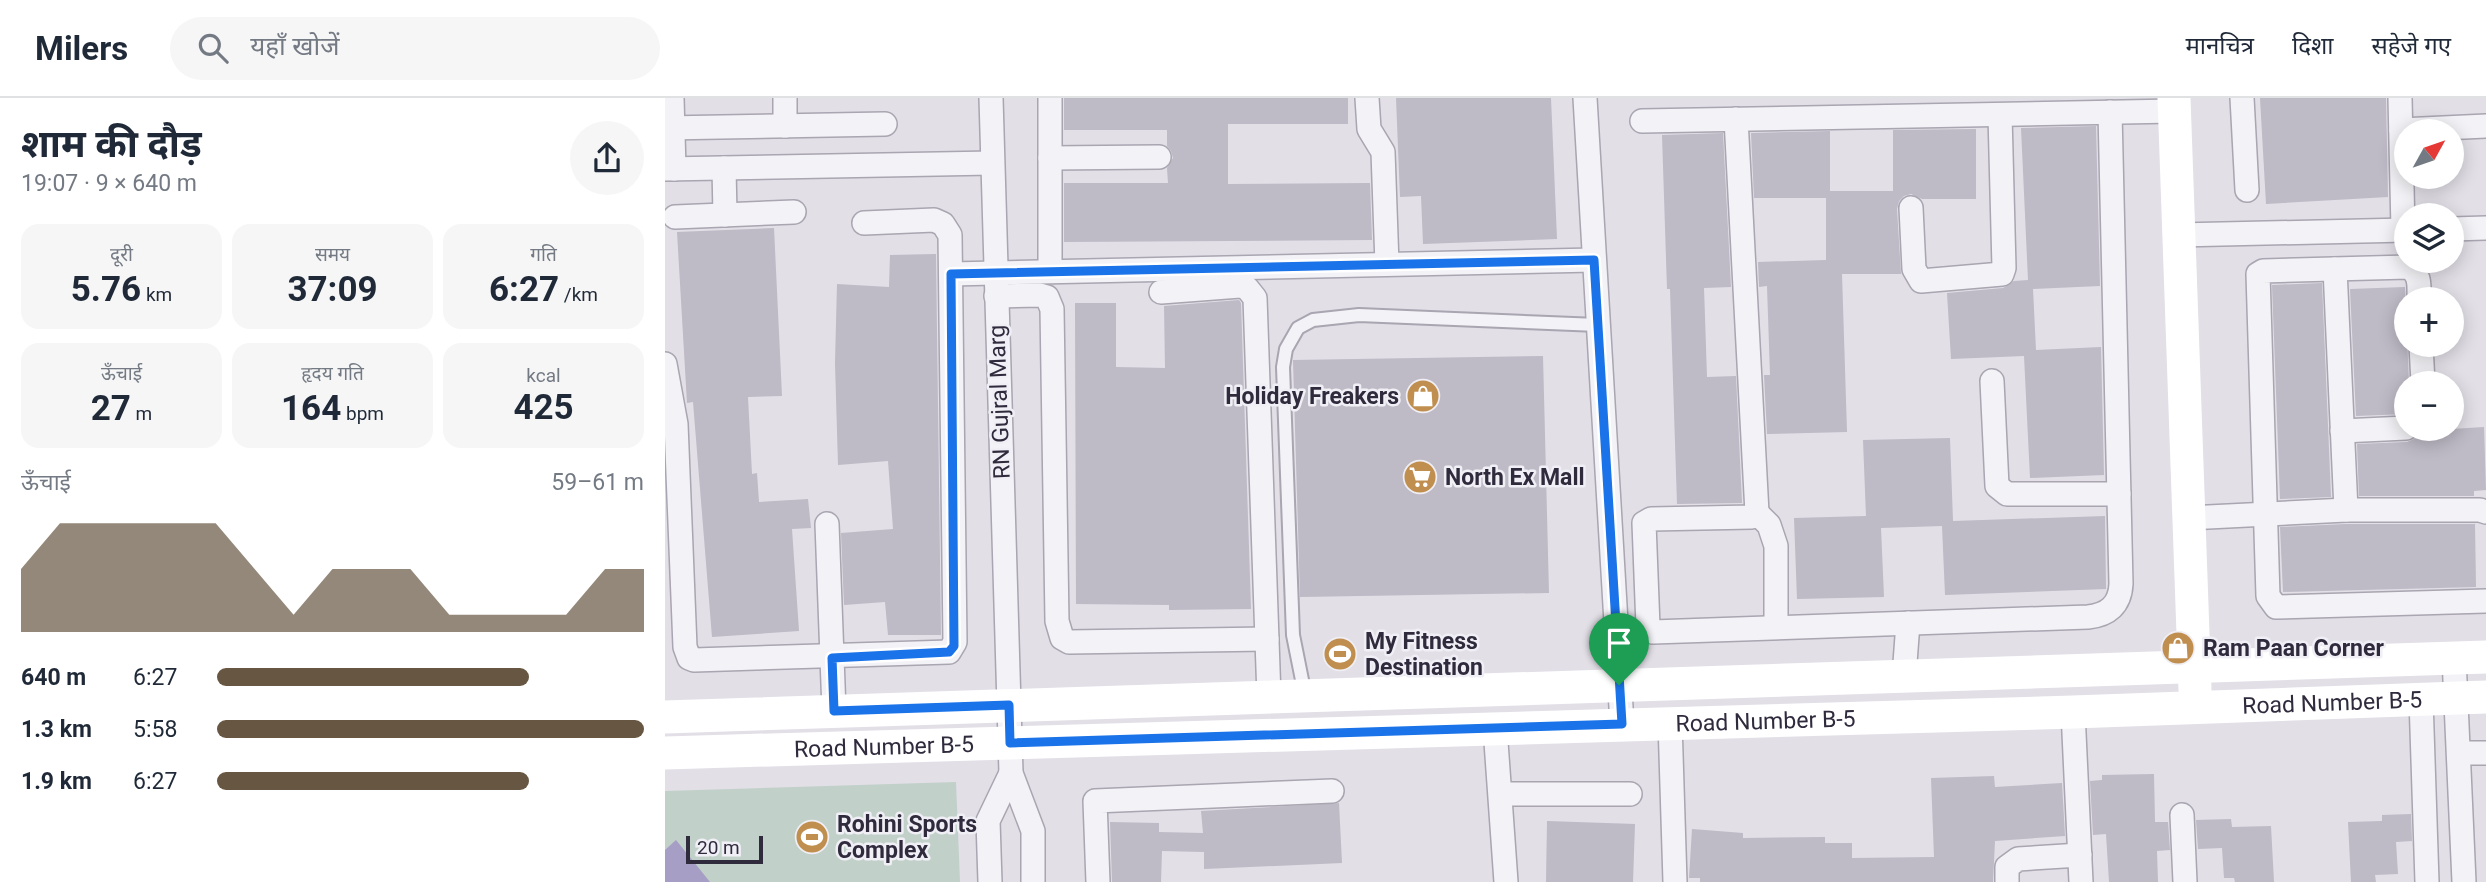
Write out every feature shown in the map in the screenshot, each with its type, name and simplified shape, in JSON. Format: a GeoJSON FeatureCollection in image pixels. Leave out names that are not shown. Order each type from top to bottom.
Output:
{"type":"FeatureCollection","features":[{"type":"Feature","properties":{"kind":"street"},"geometry":{"type":"LineString","coordinates":[[672,98],[669,128],[670,169],[992,163]]}},
{"type":"Feature","properties":{"kind":"street"},"geometry":{"type":"LineString","coordinates":[[785,98],[785,126]]}},
{"type":"Feature","properties":{"kind":"street","name":"RN Gujral Marg"},"geometry":{"type":"LineString","coordinates":[[991,98],[1011,758]]}},
{"type":"Feature","properties":{"kind":"street"},"geometry":{"type":"LineString","coordinates":[[1050,98],[1051,271]]}},
{"type":"Feature","properties":{"kind":"street"},"geometry":{"type":"LineString","coordinates":[[1367,98],[1369,130],[1383,152],[1387,264]]}},
{"type":"Feature","properties":{"kind":"street"},"geometry":{"type":"LineString","coordinates":[[1585,98],[1622,724]]}},
{"type":"Feature","properties":{"kind":"street"},"geometry":{"type":"LineString","coordinates":[[2242,98],[2247,190]]}},
{"type":"Feature","properties":{"kind":"street"},"geometry":{"type":"LineString","coordinates":[[2400,98],[2401,119]]}},
{"type":"Feature","properties":{"kind":"street"},"geometry":{"type":"LineString","coordinates":[[1642,121],[2110,113],[2174,105],[2196,706]]}},
{"type":"Feature","properties":{"kind":"street"},"geometry":{"type":"LineString","coordinates":[[1757,513],[1752,517],[1647,520],[1643,527],[1648,627],[1653,632],[2088,617],[2105,614],[2118,601],[2121,592],[2110,113]]}},
{"type":"Feature","properties":{"kind":"street"},"geometry":{"type":"LineString","coordinates":[[1911,208],[1913,269],[1921,281],[2002,274],[2000,115]]}},
{"type":"Feature","properties":{"kind":"street"},"geometry":{"type":"LineString","coordinates":[[1736,120],[1757,513],[1769,525],[1776,546],[1776,627]]}},
{"type":"Feature","properties":{"kind":"street"},"geometry":{"type":"LineString","coordinates":[[669,128],[885,124]]}},
{"type":"Feature","properties":{"kind":"street"},"geometry":{"type":"LineString","coordinates":[[2464,127],[2486,126]]}},
{"type":"Feature","properties":{"kind":"street"},"geometry":{"type":"LineString","coordinates":[[1050,158],[1159,157]]}},
{"type":"Feature","properties":{"kind":"street"},"geometry":{"type":"LineString","coordinates":[[724,168],[725,215]]}},
{"type":"Feature","properties":{"kind":"street"},"geometry":{"type":"LineString","coordinates":[[675,217],[794,212]]}},
{"type":"Feature","properties":{"kind":"street"},"geometry":{"type":"LineString","coordinates":[[665,364],[676,424],[687,655],[694,660],[832,658],[949,652],[954,646],[950,234],[943,225],[934,220],[864,223]]}},
{"type":"Feature","properties":{"kind":"street"},"geometry":{"type":"LineString","coordinates":[[2464,229],[2486,228]]}},
{"type":"Feature","properties":{"kind":"street"},"geometry":{"type":"LineString","coordinates":[[2178,235],[2394,230]]}},
{"type":"Feature","properties":{"kind":"street"},"geometry":{"type":"LineString","coordinates":[[951,274],[1594,260]]}},
{"type":"Feature","properties":{"kind":"street"},"geometry":{"type":"LineString","coordinates":[[2419,287],[2419,277],[2408,267],[2263,271],[2258,274],[2268,596],[2276,607],[2486,601]]}},
{"type":"Feature","properties":{"kind":"street"},"geometry":{"type":"LineString","coordinates":[[2335,269],[2346,510]]}},
{"type":"Feature","properties":{"kind":"street"},"geometry":{"type":"LineString","coordinates":[[1161,292],[1240,286],[1247,288],[1255,299],[1269,697]]}},
{"type":"Feature","properties":{"kind":"street"},"geometry":{"type":"LineString","coordinates":[[996,296],[1040,295],[1047,297],[1052,309],[1058,621],[1062,638],[1069,642],[1267,639]]}},
{"type":"Feature","properties":{"kind":"street"},"geometry":{"type":"LineString","coordinates":[[1991,381],[1997,486],[2001,491],[2007,494],[2119,494]]}},
{"type":"Feature","properties":{"kind":"street"},"geometry":{"type":"LineString","coordinates":[[2342,431],[2394,429]]}},
{"type":"Feature","properties":{"kind":"street"},"geometry":{"type":"LineString","coordinates":[[2188,518],[2346,510],[2486,512]]}},
{"type":"Feature","properties":{"kind":"street"},"geometry":{"type":"LineString","coordinates":[[827,524],[834,711]]}},
{"type":"Feature","properties":{"kind":"street"},"geometry":{"type":"LineString","coordinates":[[1904,676],[1908,623]]}},
{"type":"Feature","properties":{"kind":"street"},"geometry":{"type":"LineString","coordinates":[[665,717],[2470,657],[2471,698],[2459,753],[2464,882]]}},
{"type":"Feature","properties":{"kind":"street","name":"Road Number B-5"},"geometry":{"type":"LineString","coordinates":[[665,753],[1011,758],[1495,728],[2471,698]]}},
{"type":"Feature","properties":{"kind":"street"},"geometry":{"type":"LineString","coordinates":[[2421,699],[2427,882]]}},
{"type":"Feature","properties":{"kind":"street"},"geometry":{"type":"LineString","coordinates":[[2073,712],[2081,882]]}},
{"type":"Feature","properties":{"kind":"street"},"geometry":{"type":"LineString","coordinates":[[1670,722],[1675,882]]}},
{"type":"Feature","properties":{"kind":"street"},"geometry":{"type":"LineString","coordinates":[[1495,728],[1506,882]]}},
{"type":"Feature","properties":{"kind":"street"},"geometry":{"type":"LineString","coordinates":[[2459,753],[2486,753]]}},
{"type":"Feature","properties":{"kind":"street"},"geometry":{"type":"LineString","coordinates":[[991,882],[988,821],[1011,758]]}},
{"type":"Feature","properties":{"kind":"street"},"geometry":{"type":"LineString","coordinates":[[1011,758],[1033,831],[1033,882]]}},
{"type":"Feature","properties":{"kind":"street"},"geometry":{"type":"LineString","coordinates":[[1098,882],[1095,801],[1332,790]]}},
{"type":"Feature","properties":{"kind":"street"},"geometry":{"type":"LineString","coordinates":[[1501,794],[1630,794]]}},
{"type":"Feature","properties":{"kind":"street"},"geometry":{"type":"LineString","coordinates":[[2182,815],[2185,882]]}},
{"type":"Feature","properties":{"kind":"street"},"geometry":{"type":"LineString","coordinates":[[2007,882],[2007,867],[2018,859],[2080,855]]}},
{"type":"Feature","properties":{"kind":"lane"},"geometry":{"type":"LineString","coordinates":[[1305,696],[1293,635],[1283,367],[1286,349],[1298,328],[1313,320],[1359,315],[1598,325]]}},
{"type":"Feature","properties":{"kind":"shaded area","name":"Rohini Sports Complex"},"geometry":{"type":"Polygon","coordinates":[[[956,782],[960,882],[665,882],[665,791],[956,782]]]}},
{"type":"Feature","properties":{"kind":"shaded area"},"geometry":{"type":"Polygon","coordinates":[[[676,840],[710,882],[665,882],[665,850],[676,840]]]}},
{"type":"Feature","properties":{"kind":"building"},"geometry":{"type":"Polygon","coordinates":[[[1064,98],[1348,98],[1348,124],[1228,124],[1228,184],[1370,183],[1372,240],[1064,242],[1064,183],[1168,183],[1167,168],[1173,158],[1167,146],[1167,130],[1064,130],[1064,98]]]}},
{"type":"Feature","properties":{"kind":"building"},"geometry":{"type":"Polygon","coordinates":[[[1396,98],[1551,98],[1557,239],[1423,244],[1421,196],[1400,197],[1396,98]]]}},
{"type":"Feature","properties":{"kind":"building"},"geometry":{"type":"Polygon","coordinates":[[[2260,98],[2386,98],[2388,197],[2266,204],[2260,98]]]}},
{"type":"Feature","properties":{"kind":"building"},"geometry":{"type":"Polygon","coordinates":[[[2096,126],[2100,286],[2033,289],[2036,350],[2101,347],[2104,475],[2030,478],[2024,356],[1951,359],[1947,293],[2003,288],[2014,281],[2028,280],[2021,128],[2096,126]]]}},
{"type":"Feature","properties":{"kind":"building"},"geometry":{"type":"Polygon","coordinates":[[[1976,129],[1976,199],[1922,199],[1911,194],[1904,196],[1897,209],[1901,274],[1842,274],[1847,432],[1767,434],[1764,375],[1770,375],[1767,286],[1759,287],[1758,262],[1826,260],[1826,198],[1754,198],[1751,133],[1830,131],[1830,191],[1893,191],[1893,130],[1976,129]]]}},
{"type":"Feature","properties":{"kind":"building"},"geometry":{"type":"Polygon","coordinates":[[[1723,133],[1731,287],[1704,288],[1707,377],[1736,376],[1742,503],[1677,504],[1662,135],[1723,133]]]}},
{"type":"Feature","properties":{"kind":"building"},"geometry":{"type":"Polygon","coordinates":[[[774,228],[782,396],[748,397],[752,474],[757,473],[759,502],[808,499],[811,528],[792,529],[799,631],[712,637],[693,402],[687,403],[677,232],[774,228]]]}},
{"type":"Feature","properties":{"kind":"building"},"geometry":{"type":"Polygon","coordinates":[[[936,254],[941,635],[888,635],[885,602],[844,605],[841,533],[893,529],[888,461],[838,465],[835,363],[837,284],[889,287],[890,255],[936,254]]]}},
{"type":"Feature","properties":{"kind":"building"},"geometry":{"type":"Polygon","coordinates":[[[2322,283],[2331,497],[2280,499],[2272,285],[2322,283]]]}},
{"type":"Feature","properties":{"kind":"building"},"geometry":{"type":"Polygon","coordinates":[[[2394,287],[2394,357],[2408,357],[2408,371],[2394,371],[2394,414],[2356,416],[2350,289],[2394,287]]]}},
{"type":"Feature","properties":{"kind":"building"},"geometry":{"type":"Polygon","coordinates":[[[1239,300],[1251,609],[1169,610],[1169,605],[1076,604],[1075,303],[1116,303],[1116,367],[1165,368],[1164,306],[1239,300]]]}},
{"type":"Feature","properties":{"kind":"building","name":"North Ex Mall"},"geometry":{"type":"Polygon","coordinates":[[[1543,356],[1549,593],[1300,597],[1293,360],[1543,356]]]}},
{"type":"Feature","properties":{"kind":"building"},"geometry":{"type":"Polygon","coordinates":[[[2484,427],[2486,490],[2474,491],[2474,496],[2359,496],[2357,444],[2464,441],[2464,428],[2484,427]]]}},
{"type":"Feature","properties":{"kind":"building"},"geometry":{"type":"Polygon","coordinates":[[[1950,438],[1953,521],[2105,516],[2106,589],[1945,595],[1942,526],[1881,528],[1884,597],[1797,599],[1794,518],[1866,516],[1863,440],[1950,438]]]}},
{"type":"Feature","properties":{"kind":"building"},"geometry":{"type":"Polygon","coordinates":[[[2475,524],[2476,587],[2283,592],[2280,527],[2475,524]]]}},
{"type":"Feature","properties":{"kind":"building"},"geometry":{"type":"Polygon","coordinates":[[[2154,774],[2155,822],[2168,822],[2170,850],[2157,851],[2158,882],[2109,882],[2106,834],[2093,835],[2090,781],[2102,780],[2102,775],[2154,774]]]}},
{"type":"Feature","properties":{"kind":"building"},"geometry":{"type":"Polygon","coordinates":[[[1994,776],[1995,787],[2062,783],[2065,836],[1995,841],[1993,882],[1700,882],[1700,878],[1689,878],[1692,829],[1743,833],[1743,838],[1825,837],[1825,843],[1852,843],[1852,858],[1934,857],[1931,778],[1994,776]]]}},
{"type":"Feature","properties":{"kind":"building"},"geometry":{"type":"Polygon","coordinates":[[[1339,803],[1342,863],[1204,869],[1204,852],[1162,851],[1161,882],[1112,882],[1110,822],[1159,823],[1159,832],[1203,833],[1201,811],[1339,803]]]}},
{"type":"Feature","properties":{"kind":"building"},"geometry":{"type":"Polygon","coordinates":[[[2411,814],[2412,841],[2396,842],[2398,874],[2375,875],[2376,882],[2351,882],[2348,822],[2382,821],[2382,815],[2411,814]]]}},
{"type":"Feature","properties":{"kind":"building"},"geometry":{"type":"Polygon","coordinates":[[[2231,819],[2232,827],[2271,826],[2274,882],[2235,882],[2234,878],[2224,878],[2222,848],[2198,849],[2196,820],[2231,819]]]}},
{"type":"Feature","properties":{"kind":"building"},"geometry":{"type":"Polygon","coordinates":[[[1547,821],[1635,824],[1633,882],[1546,882],[1547,821]]]}},
{"type":"Feature","properties":{"kind":"place","name":"Holiday Freakers"},"geometry":{"type":"Point","coordinates":[1423,396]}},
{"type":"Feature","properties":{"kind":"place","name":"North Ex Mall"},"geometry":{"type":"Point","coordinates":[1420,477]}},
{"type":"Feature","properties":{"kind":"place","name":"Ram Paan Corner"},"geometry":{"type":"Point","coordinates":[2178,648]}},
{"type":"Feature","properties":{"kind":"place","name":"My Fitness Destination"},"geometry":{"type":"Point","coordinates":[1340,654]}},
{"type":"Feature","properties":{"kind":"place","name":"Rohini Sports Complex"},"geometry":{"type":"Point","coordinates":[812,837]}},
{"type":"Feature","properties":{"kind":"route"},"geometry":{"type":"LineString","coordinates":[[1594,260],[1619,685],[1622,724],[1010,743],[1009,705],[834,711],[832,658],[949,652],[954,646],[951,274],[979,271],[1594,260]]}}]}
